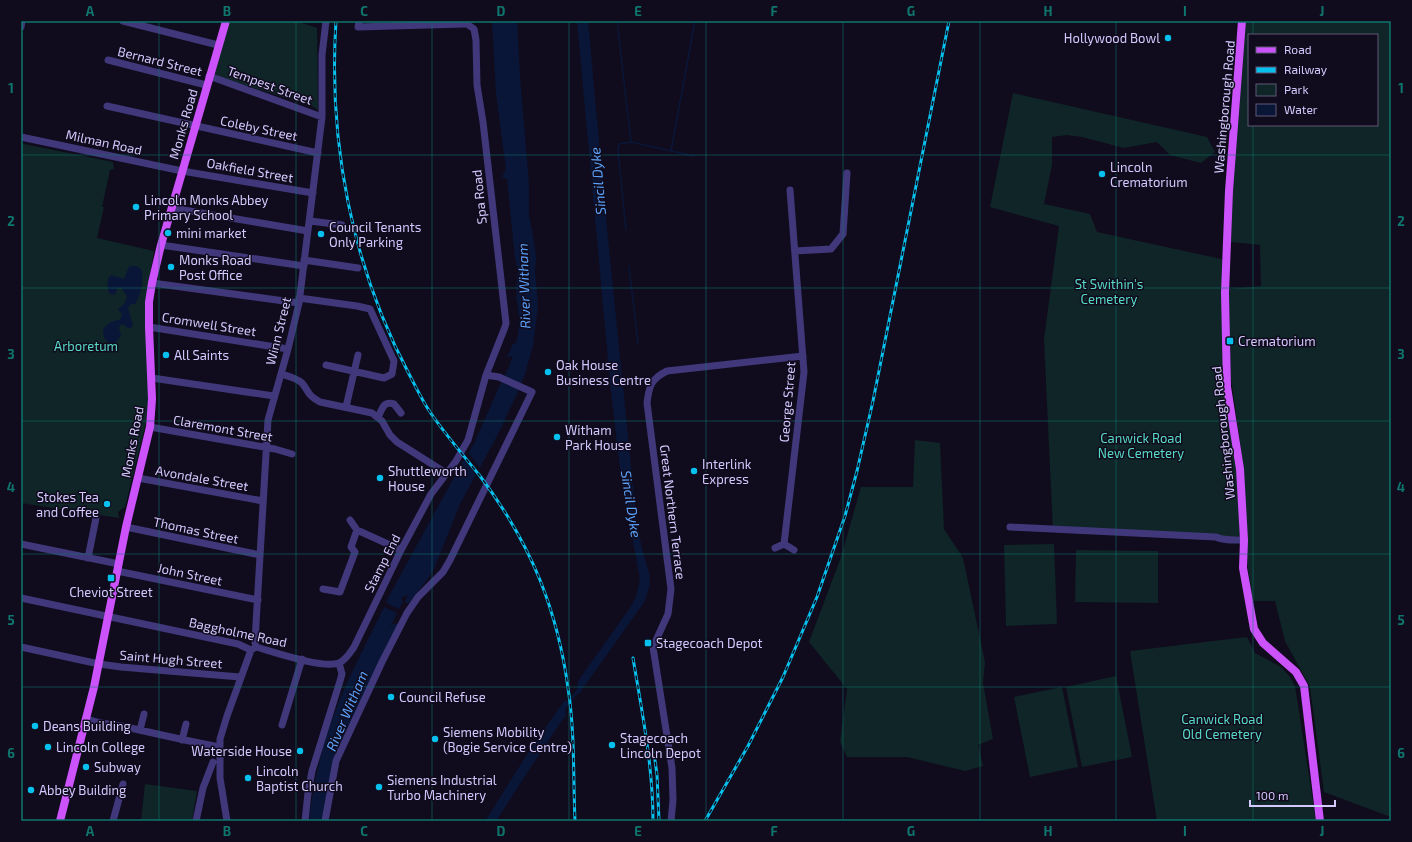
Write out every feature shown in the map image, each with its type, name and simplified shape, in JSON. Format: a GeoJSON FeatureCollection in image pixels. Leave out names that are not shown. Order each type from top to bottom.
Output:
{"type":"FeatureCollection","features":[{"type":"Feature","properties":{"kind":"main road","name":"Monks Road"},"geometry":{"type":"LineString","coordinates":[[60,821],[87,719],[109,617],[126,527],[150,427],[152,378],[149,302],[152,283],[161,245],[206,85],[226,21]]}},
{"type":"Feature","properties":{"kind":"main road","name":"Washingborough Road"},"geometry":{"type":"LineString","coordinates":[[1242,21],[1229,191],[1226,293],[1228,387],[1240,469],[1244,540],[1243,568],[1254,629],[1263,643],[1296,672],[1304,686],[1320,821]]}},
{"type":"Feature","properties":{"kind":"street"},"geometry":{"type":"LineString","coordinates":[[21,27],[22,21]]}},
{"type":"Feature","properties":{"kind":"street"},"geometry":{"type":"LineString","coordinates":[[123,21],[218,45]]}},
{"type":"Feature","properties":{"kind":"street","name":"Winn Street"},"geometry":{"type":"LineString","coordinates":[[254,649],[268,420],[288,349],[299,301],[322,117],[322,55],[326,21]]}},
{"type":"Feature","properties":{"kind":"street","name":"Spa Road"},"geometry":{"type":"LineString","coordinates":[[359,21],[358,27],[467,24],[474,29],[476,40],[477,84],[484,122],[506,323],[486,375],[471,434],[459,456],[446,473]]}},
{"type":"Feature","properties":{"kind":"street","name":"Bernard Street"},"geometry":{"type":"LineString","coordinates":[[108,60],[206,85]]}},
{"type":"Feature","properties":{"kind":"street","name":"Tempest Street"},"geometry":{"type":"LineString","coordinates":[[209,76],[322,117]]}},
{"type":"Feature","properties":{"kind":"street","name":"Coleby Street"},"geometry":{"type":"LineString","coordinates":[[107,106],[318,153]]}},
{"type":"Feature","properties":{"kind":"street","name":"Milman Road"},"geometry":{"type":"LineString","coordinates":[[21,137],[182,170]]}},
{"type":"Feature","properties":{"kind":"street","name":"Oakfield Street"},"geometry":{"type":"LineString","coordinates":[[182,170],[313,193]]}},
{"type":"Feature","properties":{"kind":"street"},"geometry":{"type":"LineString","coordinates":[[795,251],[831,248],[843,234],[847,173]]}},
{"type":"Feature","properties":{"kind":"street","name":"George Street"},"geometry":{"type":"LineString","coordinates":[[784,544],[804,372],[790,190]]}},
{"type":"Feature","properties":{"kind":"street"},"geometry":{"type":"LineString","coordinates":[[172,208],[308,231]]}},
{"type":"Feature","properties":{"kind":"street"},"geometry":{"type":"LineString","coordinates":[[310,221],[342,225]]}},
{"type":"Feature","properties":{"kind":"street"},"geometry":{"type":"LineString","coordinates":[[161,245],[304,263],[358,268]]}},
{"type":"Feature","properties":{"kind":"street"},"geometry":{"type":"LineString","coordinates":[[152,283],[299,301],[357,306],[370,309],[394,361],[392,374],[384,378],[326,365]]}},
{"type":"Feature","properties":{"kind":"street","name":"Cromwell Street"},"geometry":{"type":"LineString","coordinates":[[149,327],[288,349]]}},
{"type":"Feature","properties":{"kind":"street"},"geometry":{"type":"LineString","coordinates":[[346,407],[358,355]]}},
{"type":"Feature","properties":{"kind":"street","name":"Great Northern Terrace"},"geometry":{"type":"LineString","coordinates":[[672,821],[674,800],[672,768],[653,647],[668,614],[672,590],[647,403],[649,388],[657,376],[667,371],[803,356]]}},
{"type":"Feature","properties":{"kind":"street"},"geometry":{"type":"LineString","coordinates":[[280,374],[295,378],[302,383],[312,398],[320,402],[372,413],[378,417],[390,435],[398,442],[446,473]]}},
{"type":"Feature","properties":{"kind":"street"},"geometry":{"type":"LineString","coordinates":[[325,821],[336,761],[382,662],[407,613],[418,597],[442,572],[450,560],[532,392],[499,377],[486,375]]}},
{"type":"Feature","properties":{"kind":"street"},"geometry":{"type":"LineString","coordinates":[[152,378],[274,396]]}},
{"type":"Feature","properties":{"kind":"street"},"geometry":{"type":"LineString","coordinates":[[378,417],[384,405],[388,403],[394,404],[401,413]]}},
{"type":"Feature","properties":{"kind":"street","name":"Claremont Street"},"geometry":{"type":"LineString","coordinates":[[150,427],[266,447],[292,454]]}},
{"type":"Feature","properties":{"kind":"street","name":"Stamp End"},"geometry":{"type":"LineString","coordinates":[[339,663],[348,656],[354,647],[401,550],[431,494],[446,473]]}},
{"type":"Feature","properties":{"kind":"street","name":"Avondale Street"},"geometry":{"type":"LineString","coordinates":[[138,478],[263,501]]}},
{"type":"Feature","properties":{"kind":"street"},"geometry":{"type":"LineString","coordinates":[[88,558],[96,518]]}},
{"type":"Feature","properties":{"kind":"street"},"geometry":{"type":"LineString","coordinates":[[350,520],[357,530],[401,550]]}},
{"type":"Feature","properties":{"kind":"street","name":"Thomas Street"},"geometry":{"type":"LineString","coordinates":[[126,527],[260,555]]}},
{"type":"Feature","properties":{"kind":"street"},"geometry":{"type":"LineString","coordinates":[[1010,527],[1216,537],[1232,541],[1244,540]]}},
{"type":"Feature","properties":{"kind":"street"},"geometry":{"type":"LineString","coordinates":[[323,589],[340,592],[355,552],[351,547],[357,530]]}},
{"type":"Feature","properties":{"kind":"street","name":"John Street"},"geometry":{"type":"LineString","coordinates":[[21,544],[88,558],[118,568],[258,600]]}},
{"type":"Feature","properties":{"kind":"street"},"geometry":{"type":"LineString","coordinates":[[775,548],[784,544],[794,550]]}},
{"type":"Feature","properties":{"kind":"street"},"geometry":{"type":"LineString","coordinates":[[21,598],[109,617]]}},
{"type":"Feature","properties":{"kind":"street","name":"Baggholme Road"},"geometry":{"type":"LineString","coordinates":[[109,617],[242,644],[254,649],[326,664],[339,663]]}},
{"type":"Feature","properties":{"kind":"street","name":"Saint Hugh Street"},"geometry":{"type":"LineString","coordinates":[[21,648],[99,664],[240,678]]}},
{"type":"Feature","properties":{"kind":"street"},"geometry":{"type":"LineString","coordinates":[[196,821],[203,788],[216,761],[221,732],[240,678],[254,649]]}},
{"type":"Feature","properties":{"kind":"street"},"geometry":{"type":"LineString","coordinates":[[282,725],[302,659]]}},
{"type":"Feature","properties":{"kind":"street"},"geometry":{"type":"LineString","coordinates":[[305,821],[312,771],[342,674],[339,663]]}},
{"type":"Feature","properties":{"kind":"street"},"geometry":{"type":"LineString","coordinates":[[140,730],[144,714]]}},
{"type":"Feature","properties":{"kind":"street"},"geometry":{"type":"LineString","coordinates":[[87,719],[219,747]]}},
{"type":"Feature","properties":{"kind":"street"},"geometry":{"type":"LineString","coordinates":[[182,740],[186,724]]}},
{"type":"Feature","properties":{"kind":"street"},"geometry":{"type":"LineString","coordinates":[[216,761],[227,821]]}},
{"type":"Feature","properties":{"kind":"street"},"geometry":{"type":"LineString","coordinates":[[113,821],[123,784]]}},
{"type":"Feature","properties":{"kind":"green space"},"geometry":{"type":"Polygon","coordinates":[[[228,21],[296,21],[317,28],[318,110],[312,106],[212,75],[228,21]]]}},
{"type":"Feature","properties":{"kind":"green space"},"geometry":{"type":"Polygon","coordinates":[[[1246,21],[1391,21],[1391,815],[1388,816],[1324,792],[1310,687],[1285,641],[1275,601],[1253,601],[1248,569],[1243,464],[1231,378],[1229,289],[1261,286],[1260,245],[1231,242],[1233,188],[1246,21]]]}},
{"type":"Feature","properties":{"kind":"green space"},"geometry":{"type":"Polygon","coordinates":[[[1013,93],[1207,137],[1215,152],[1201,163],[1170,155],[1157,142],[1124,148],[1082,137],[1067,135],[1052,137],[1052,165],[1044,204],[1090,214],[1097,232],[1226,260],[1225,389],[1238,474],[1240,536],[1214,540],[1053,532],[1044,339],[1059,226],[990,207],[1013,93]]]}},
{"type":"Feature","properties":{"kind":"green space","name":"Arboretum"},"geometry":{"type":"Polygon","coordinates":[[[21,142],[24,144],[113,162],[114,169],[110,170],[97,238],[154,251],[146,298],[149,392],[146,423],[125,507],[118,512],[119,518],[21,503],[21,142]]]}},
{"type":"Feature","properties":{"kind":"green space"},"geometry":{"type":"Polygon","coordinates":[[[915,440],[940,443],[944,529],[963,558],[985,662],[983,683],[993,739],[978,745],[983,766],[965,771],[907,757],[847,757],[840,742],[847,689],[809,642],[841,557],[861,487],[913,487],[915,440]]]}},
{"type":"Feature","properties":{"kind":"green space"},"geometry":{"type":"Polygon","coordinates":[[[1054,544],[1057,624],[1006,626],[1004,545],[1054,544]]]}},
{"type":"Feature","properties":{"kind":"green space"},"geometry":{"type":"Polygon","coordinates":[[[1076,550],[1158,551],[1158,603],[1075,602],[1076,550]]]}},
{"type":"Feature","properties":{"kind":"green space","name":"Canwick Road Old Cemetery"},"geometry":{"type":"Polygon","coordinates":[[[1247,637],[1255,653],[1281,667],[1290,677],[1295,686],[1316,821],[1157,821],[1130,651],[1247,637]]]}},
{"type":"Feature","properties":{"kind":"green space"},"geometry":{"type":"Polygon","coordinates":[[[1116,676],[1132,757],[1082,767],[1066,687],[1116,676]]]}},
{"type":"Feature","properties":{"kind":"green space"},"geometry":{"type":"Polygon","coordinates":[[[1062,687],[1078,767],[1030,777],[1014,697],[1062,687]]]}},
{"type":"Feature","properties":{"kind":"green space"},"geometry":{"type":"Polygon","coordinates":[[[145,784],[197,791],[192,821],[141,821],[145,784]]]}},
{"type":"Feature","properties":{"kind":"water","name":"River Witham"},"geometry":{"type":"Polygon","coordinates":[[[492,21],[517,21],[529,184],[529,215],[536,258],[535,271],[538,306],[533,346],[525,374],[517,394],[497,436],[461,502],[432,573],[409,603],[406,603],[405,601],[408,595],[402,597],[403,601],[399,609],[386,603],[463,461],[474,444],[513,356],[507,357],[513,344],[516,343],[519,326],[516,298],[518,271],[515,258],[507,179],[502,177],[506,169],[496,94],[492,21]]]}},
{"type":"Feature","properties":{"kind":"water"},"geometry":{"type":"Polygon","coordinates":[[[577,21],[588,21],[606,219],[637,525],[649,572],[650,584],[645,601],[579,694],[576,695],[565,710],[566,715],[545,745],[537,740],[564,701],[568,701],[577,690],[578,681],[630,608],[636,597],[640,579],[621,478],[610,382],[577,21]]]}},
{"type":"Feature","properties":{"kind":"water"},"geometry":{"type":"Polygon","coordinates":[[[130,266],[137,266],[142,270],[142,287],[139,296],[135,304],[131,304],[128,308],[133,325],[131,328],[128,328],[123,324],[120,325],[119,328],[121,336],[115,343],[109,342],[104,338],[103,330],[110,323],[120,320],[122,314],[118,309],[124,304],[127,297],[122,288],[118,288],[113,295],[110,294],[108,289],[108,279],[111,275],[124,279],[130,266]]]}},
{"type":"Feature","properties":{"kind":"water","name":"River Witham"},"geometry":{"type":"Polygon","coordinates":[[[384,607],[397,613],[390,627],[394,623],[398,625],[344,735],[323,821],[309,821],[318,767],[329,727],[345,687],[384,607]]]}},
{"type":"Feature","properties":{"kind":"water"},"geometry":{"type":"Polygon","coordinates":[[[533,745],[542,750],[496,821],[485,821],[533,745]]]}},
{"type":"Feature","properties":{"kind":"pier"},"geometry":{"type":"Polygon","coordinates":[[[467,451],[481,469],[477,476],[463,458],[467,451]]]}},
{"type":"Feature","properties":{"kind":"waterway"},"geometry":{"type":"LineString","coordinates":[[617,21],[631,142]]}},
{"type":"Feature","properties":{"kind":"waterway"},"geometry":{"type":"LineString","coordinates":[[671,151],[695,21]]}},
{"type":"Feature","properties":{"kind":"waterway"},"geometry":{"type":"LineString","coordinates":[[626,230],[618,150],[619,144],[631,142],[694,156]]}},
{"type":"Feature","properties":{"kind":"waterway"},"geometry":{"type":"LineString","coordinates":[[629,266],[638,344]]}},
{"type":"Feature","properties":{"kind":"waterway","name":"Sincil Dyke"},"geometry":{"type":"LineString","coordinates":[[531,758],[548,732]]}},
{"type":"Feature","properties":{"kind":"railway"},"geometry":{"type":"LineString","coordinates":[[336,21],[336,112],[348,203],[359,247],[372,290],[389,333],[419,393],[436,420],[480,476],[506,513],[528,553],[545,593],[554,620],[566,674],[573,738],[575,821]]}},
{"type":"Feature","properties":{"kind":"railway"},"geometry":{"type":"LineString","coordinates":[[705,821],[748,746],[783,677],[817,597],[845,516],[873,401],[949,21]]}},
{"type":"Feature","properties":{"kind":"railway"},"geometry":{"type":"LineString","coordinates":[[633,658],[649,759],[653,800],[653,821]]}},
{"type":"Feature","properties":{"kind":"railway"},"geometry":{"type":"LineString","coordinates":[[654,753],[657,775],[659,821]]}},
{"type":"Feature","properties":{"kind":"place","name":"Hollywood Bowl"},"geometry":{"type":"Point","coordinates":[1168,38]}},
{"type":"Feature","properties":{"kind":"place","name":"Lincoln Crematorium"},"geometry":{"type":"Point","coordinates":[1102,174]}},
{"type":"Feature","properties":{"kind":"place","name":"Lincoln Monks Abbey Primary School"},"geometry":{"type":"Point","coordinates":[136,207]}},
{"type":"Feature","properties":{"kind":"place","name":"mini market"},"geometry":{"type":"Point","coordinates":[168,233]}},
{"type":"Feature","properties":{"kind":"place","name":"Council Tenants Only Parking"},"geometry":{"type":"Point","coordinates":[321,234]}},
{"type":"Feature","properties":{"kind":"place","name":"Monks Road Post Office"},"geometry":{"type":"Point","coordinates":[171,267]}},
{"type":"Feature","properties":{"kind":"place","name":"Crematorium"},"geometry":{"type":"Point","coordinates":[1230,341]}},
{"type":"Feature","properties":{"kind":"place","name":"All Saints"},"geometry":{"type":"Point","coordinates":[166,355]}},
{"type":"Feature","properties":{"kind":"place","name":"Oak House Business Centre"},"geometry":{"type":"Point","coordinates":[548,372]}},
{"type":"Feature","properties":{"kind":"place","name":"Witham Park House"},"geometry":{"type":"Point","coordinates":[557,437]}},
{"type":"Feature","properties":{"kind":"place","name":"Interlink Express"},"geometry":{"type":"Point","coordinates":[694,471]}},
{"type":"Feature","properties":{"kind":"place","name":"Shuttleworth House"},"geometry":{"type":"Point","coordinates":[380,478]}},
{"type":"Feature","properties":{"kind":"place","name":"Stokes Tea and Coffee"},"geometry":{"type":"Point","coordinates":[107,504]}},
{"type":"Feature","properties":{"kind":"place","name":"Cheviot Street"},"geometry":{"type":"Point","coordinates":[111,578]}},
{"type":"Feature","properties":{"kind":"place","name":"Stagecoach Depot"},"geometry":{"type":"Point","coordinates":[648,643]}},
{"type":"Feature","properties":{"kind":"place","name":"Council Refuse"},"geometry":{"type":"Point","coordinates":[391,697]}},
{"type":"Feature","properties":{"kind":"place","name":"Deans Building"},"geometry":{"type":"Point","coordinates":[35,726]}},
{"type":"Feature","properties":{"kind":"place","name":"Siemens Mobility (Bogie Service Centre)"},"geometry":{"type":"Point","coordinates":[435,739]}},
{"type":"Feature","properties":{"kind":"place","name":"Stagecoach Lincoln Depot"},"geometry":{"type":"Point","coordinates":[612,745]}},
{"type":"Feature","properties":{"kind":"place","name":"Lincoln College"},"geometry":{"type":"Point","coordinates":[48,747]}},
{"type":"Feature","properties":{"kind":"place","name":"Waterside House"},"geometry":{"type":"Point","coordinates":[300,751]}},
{"type":"Feature","properties":{"kind":"place","name":"Subway"},"geometry":{"type":"Point","coordinates":[86,767]}},
{"type":"Feature","properties":{"kind":"place","name":"Lincoln Baptist Church"},"geometry":{"type":"Point","coordinates":[248,778]}},
{"type":"Feature","properties":{"kind":"place","name":"Siemens Industrial Turbo Machinery"},"geometry":{"type":"Point","coordinates":[379,787]}},
{"type":"Feature","properties":{"kind":"place","name":"Abbey Building"},"geometry":{"type":"Point","coordinates":[31,790]}},
{"type":"Feature","properties":{"kind":"park label","name":"St Swithin's Cemetery"},"geometry":{"type":"Point","coordinates":[1109,292]}},
{"type":"Feature","properties":{"kind":"park label","name":"Canwick Road New Cemetery"},"geometry":{"type":"Point","coordinates":[1141,446]}}]}
